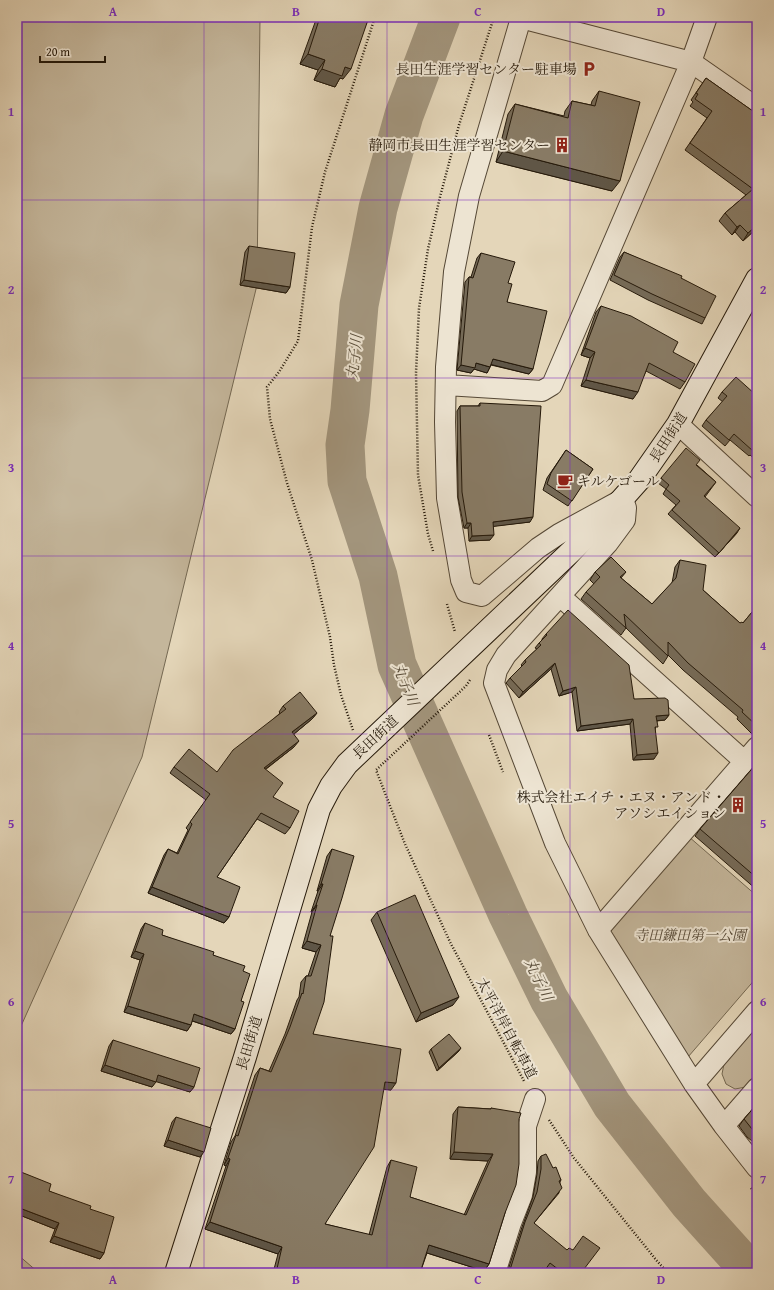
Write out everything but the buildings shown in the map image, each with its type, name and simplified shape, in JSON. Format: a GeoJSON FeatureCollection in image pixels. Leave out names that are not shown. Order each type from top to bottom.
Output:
{"type":"FeatureCollection","features":[{"type":"Feature","properties":{"kind":"main road","name":"長田街道"},"geometry":{"type":"LineString","coordinates":[[176,1273],[245,1057],[319,809],[331,786],[347,764],[598,526],[623,499],[639,480],[678,424],[755,287]]}},
{"type":"Feature","properties":{"kind":"street"},"geometry":{"type":"LineString","coordinates":[[446,384],[542,391],[552,385],[691,62],[707,17]]}},
{"type":"Feature","properties":{"kind":"street"},"geometry":{"type":"LineString","coordinates":[[757,108],[691,62],[521,18],[469,196],[454,272],[446,384],[447,498],[461,580],[466,592],[482,596],[538,548],[559,534],[623,499],[626,508],[625,520],[608,543],[506,655],[497,670],[494,683],[556,843],[598,930],[694,1084],[757,1168]]}},
{"type":"Feature","properties":{"kind":"street"},"geometry":{"type":"LineString","coordinates":[[678,424],[757,497]]}},
{"type":"Feature","properties":{"kind":"street"},"geometry":{"type":"LineString","coordinates":[[560,596],[751,754],[598,930]]}},
{"type":"Feature","properties":{"kind":"street"},"geometry":{"type":"LineString","coordinates":[[694,1084],[757,1011]]}},
{"type":"Feature","properties":{"kind":"street"},"geometry":{"type":"LineString","coordinates":[[724,1126],[757,1088]]}},
{"type":"Feature","properties":{"kind":"street"},"geometry":{"type":"LineString","coordinates":[[495,1273],[511,1223],[522,1195],[526,1172],[526,1126],[535,1099]]}},
{"type":"Feature","properties":{"kind":"path"},"geometry":{"type":"LineString","coordinates":[[367,746],[341,695],[334,665],[330,637],[312,560],[287,483],[270,420],[267,387],[279,372],[298,341],[312,227],[325,172],[375,17]]}},
{"type":"Feature","properties":{"kind":"path","name":"太平洋岸自転車道"},"geometry":{"type":"LineString","coordinates":[[466,686],[376,770],[405,844],[450,942],[526,1085],[574,1158],[668,1273]]}},
{"type":"Feature","properties":{"kind":"green space"},"geometry":{"type":"Polygon","coordinates":[[[17,17],[260,17],[257,285],[142,757],[17,1035],[17,17]]]}},
{"type":"Feature","properties":{"kind":"green space","name":"寺田鎌田第一公園"},"geometry":{"type":"Polygon","coordinates":[[[688,836],[757,896],[757,977],[688,1057],[608,927],[688,836]]]}},
{"type":"Feature","properties":{"kind":"green space"},"geometry":{"type":"Polygon","coordinates":[[[757,1025],[757,1077],[746,1087],[735,1089],[726,1084],[722,1074],[724,1064],[757,1025]]]}},
{"type":"Feature","properties":{"kind":"green space"},"geometry":{"type":"Polygon","coordinates":[[[17,1254],[39,1273],[17,1273],[17,1254]]]}},
{"type":"Feature","properties":{"kind":"waterway","name":"丸子川"},"geometry":{"type":"LineString","coordinates":[[441,17],[404,115],[378,208],[359,305],[350,410],[345,445],[347,481],[378,576],[397,665],[508,915],[549,999],[612,1105],[689,1203],[752,1273]]}},
{"type":"Feature","properties":{"kind":"place","name":"長田生涯学習センター駐車場"},"geometry":{"type":"Point","coordinates":[589,69]}},
{"type":"Feature","properties":{"kind":"place","name":"静岡市長田生涯学習センター"},"geometry":{"type":"Point","coordinates":[562,145]}},
{"type":"Feature","properties":{"kind":"place","name":"キルケゴール"},"geometry":{"type":"Point","coordinates":[565,481]}},
{"type":"Feature","properties":{"kind":"place","name":"株式会社エイチ・エヌ・アンド・ アソシエイション"},"geometry":{"type":"Point","coordinates":[738,805]}}]}
